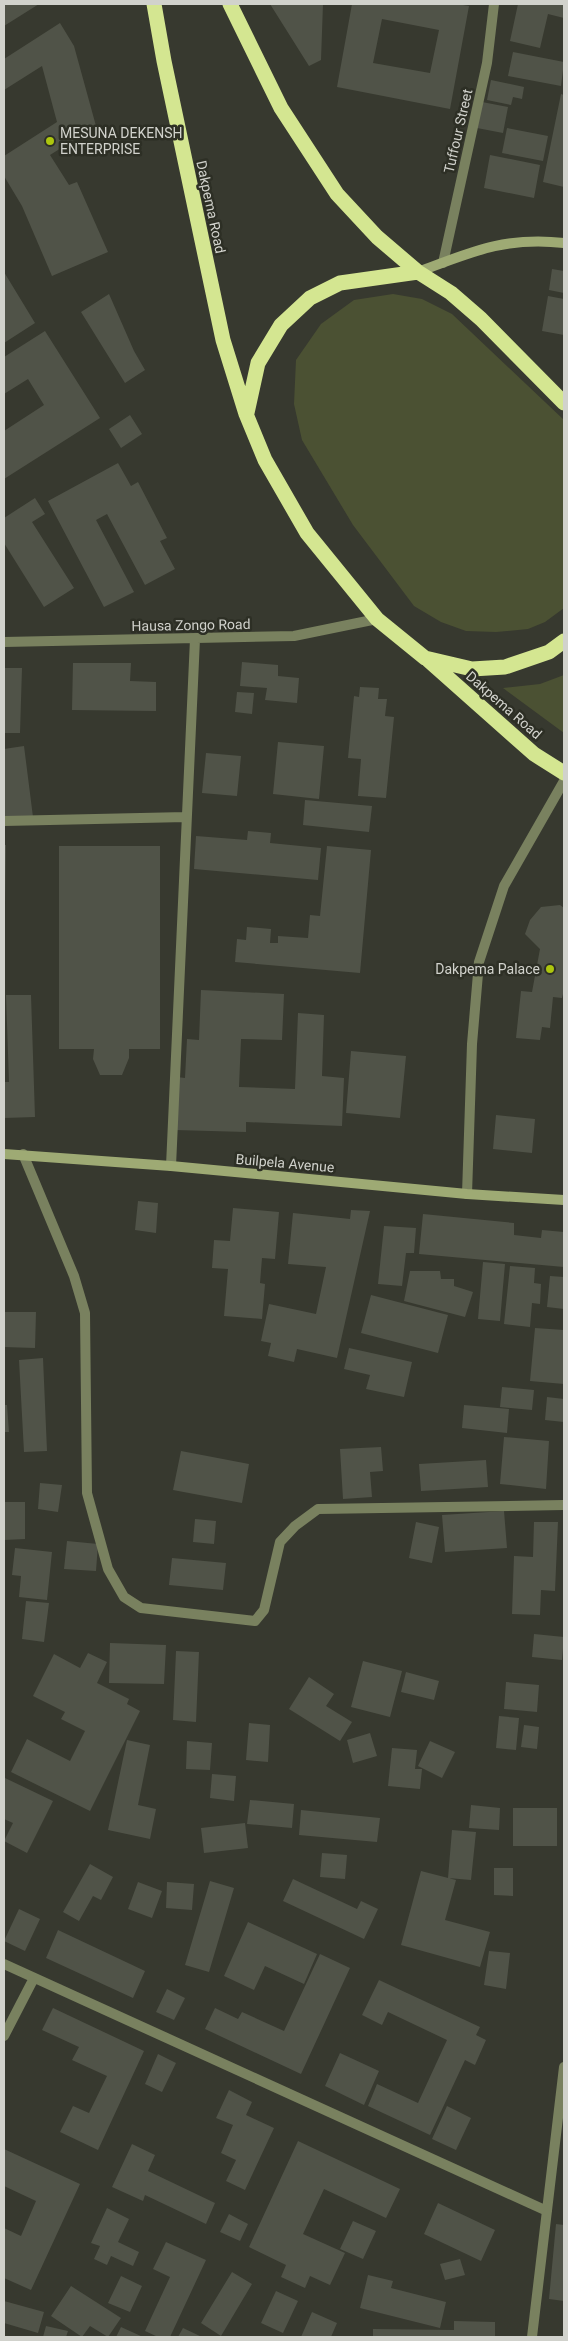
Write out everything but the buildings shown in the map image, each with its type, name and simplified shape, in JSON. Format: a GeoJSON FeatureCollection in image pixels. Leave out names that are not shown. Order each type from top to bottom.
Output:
{"type":"FeatureCollection","features":[{"type":"Feature","properties":{"kind":"highway","name":"Dakpema Road"},"geometry":{"type":"LineString","coordinates":[[154,4],[164,61],[223,340],[246,414],[265,460],[307,533],[377,620],[426,658],[534,754],[564,773]]}},
{"type":"Feature","properties":{"kind":"highway"},"geometry":{"type":"LineString","coordinates":[[230,4],[281,108],[337,194],[377,237],[418,272],[451,294],[480,319],[564,403]]}},
{"type":"Feature","properties":{"kind":"highway"},"geometry":{"type":"LineString","coordinates":[[246,414],[258,363],[281,325],[310,298],[340,283],[418,272]]}},
{"type":"Feature","properties":{"kind":"highway"},"geometry":{"type":"LineString","coordinates":[[426,658],[472,670],[506,667],[549,652],[564,641]]}},
{"type":"Feature","properties":{"kind":"street","name":"Tuffour Street"},"geometry":{"type":"LineString","coordinates":[[443,263],[487,63],[494,4]]}},
{"type":"Feature","properties":{"kind":"street"},"geometry":{"type":"LineString","coordinates":[[418,272],[467,254],[510,242],[536,240],[564,243]]}},
{"type":"Feature","properties":{"kind":"street","name":"Hausa Zongo Road"},"geometry":{"type":"LineString","coordinates":[[4,642],[294,636],[377,620]]}},
{"type":"Feature","properties":{"kind":"street"},"geometry":{"type":"LineString","coordinates":[[172,1166],[195,639]]}},
{"type":"Feature","properties":{"kind":"street"},"geometry":{"type":"LineString","coordinates":[[467,1194],[472,1044],[479,962],[504,886],[564,781]]}},
{"type":"Feature","properties":{"kind":"street"},"geometry":{"type":"LineString","coordinates":[[4,821],[186,818]]}},
{"type":"Feature","properties":{"kind":"street","name":"Builpela Avenue"},"geometry":{"type":"LineString","coordinates":[[4,1154],[172,1166],[467,1194],[564,1200]]}},
{"type":"Feature","properties":{"kind":"street"},"geometry":{"type":"LineString","coordinates":[[23,1154],[74,1276],[85,1313],[87,1494],[108,1569],[124,1597],[141,1608],[255,1621],[264,1610],[280,1542],[295,1526],[318,1509],[564,1506]]}},
{"type":"Feature","properties":{"kind":"street"},"geometry":{"type":"LineString","coordinates":[[4,1964],[547,2211]]}},
{"type":"Feature","properties":{"kind":"street"},"geometry":{"type":"LineString","coordinates":[[4,2036],[34,1978]]}},
{"type":"Feature","properties":{"kind":"street"},"geometry":{"type":"LineString","coordinates":[[532,2337],[564,2067]]}},
{"type":"Feature","properties":{"kind":"green space"},"geometry":{"type":"Polygon","coordinates":[[[393,294],[422,299],[452,314],[564,420],[564,608],[545,622],[528,629],[496,632],[466,631],[441,622],[414,606],[353,525],[302,440],[294,404],[296,360],[321,324],[354,300],[393,294]]]}},
{"type":"Feature","properties":{"kind":"green space"},"geometry":{"type":"Polygon","coordinates":[[[564,675],[564,733],[503,688],[540,684],[564,675]]]}},
{"type":"Feature","properties":{"kind":"place","name":"MESUNA DEKENSH ENTERPRISE"},"geometry":{"type":"Point","coordinates":[50,141]}},
{"type":"Feature","properties":{"kind":"place","name":"Dakpema Palace"},"geometry":{"type":"Point","coordinates":[550,969]}}]}
